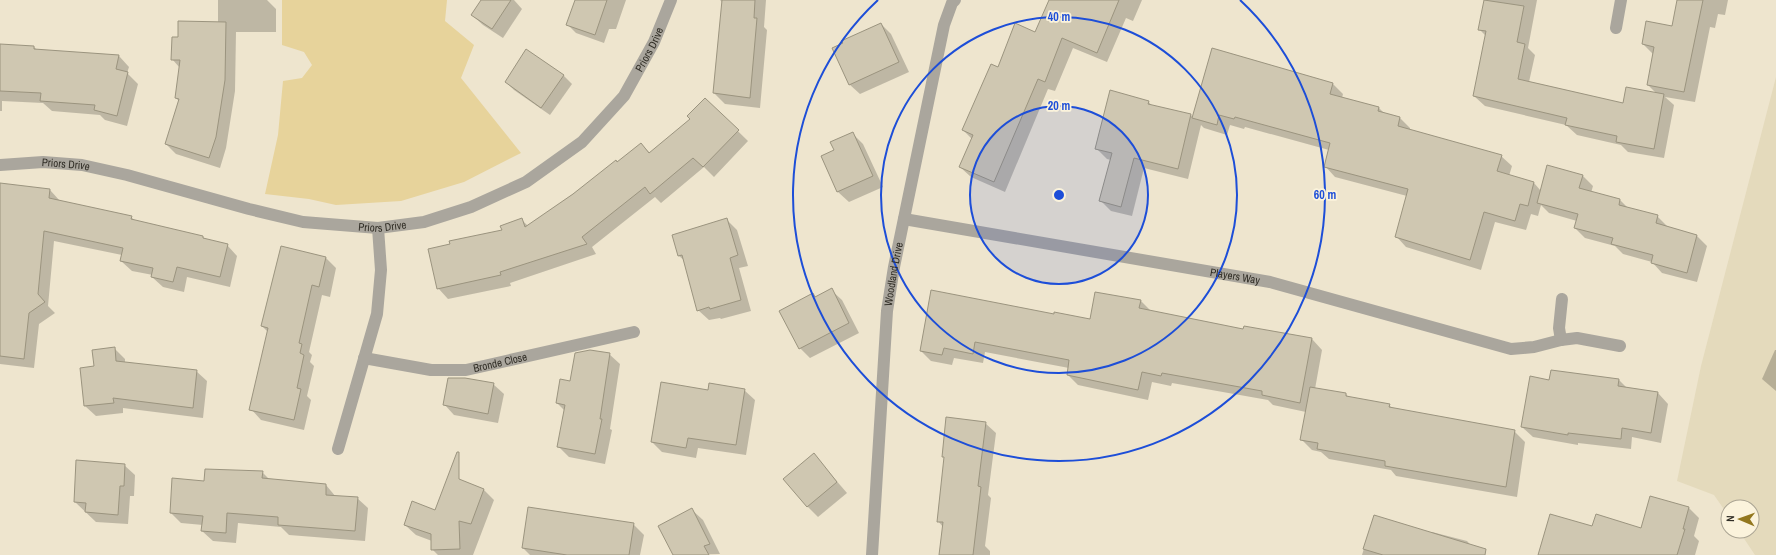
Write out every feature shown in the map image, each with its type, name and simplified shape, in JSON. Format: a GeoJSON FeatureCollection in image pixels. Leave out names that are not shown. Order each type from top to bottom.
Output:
{"type":"FeatureCollection","features":[{"type":"Feature","properties":{"kind":"street","name":"Priors Drive"},"geometry":{"type":"LineString","coordinates":[[0,165],[42,162],[82,165],[127,175],[249,209],[303,222],[378,228],[424,222],[471,207],[526,182],[582,142],[624,96],[654,42],[671,0]]}},
{"type":"Feature","properties":{"kind":"street","name":"Woodland Drive"},"geometry":{"type":"LineString","coordinates":[[872,555],[887,311],[894,267],[944,25],[952,3],[955,0]]}},
{"type":"Feature","properties":{"kind":"street"},"geometry":{"type":"LineString","coordinates":[[1616,28],[1621,0]]}},
{"type":"Feature","properties":{"kind":"street","name":"Players Way"},"geometry":{"type":"LineString","coordinates":[[904,219],[1270,282],[1511,349],[1534,347],[1561,340],[1577,338],[1620,346]]}},
{"type":"Feature","properties":{"kind":"street"},"geometry":{"type":"LineString","coordinates":[[338,449],[377,314],[381,270],[378,228]]}},
{"type":"Feature","properties":{"kind":"street"},"geometry":{"type":"LineString","coordinates":[[1561,340],[1559,328],[1562,299]]}},
{"type":"Feature","properties":{"kind":"street","name":"Bronde Close"},"geometry":{"type":"LineString","coordinates":[[364,358],[431,370],[466,370],[634,332]]}},
{"type":"Feature","properties":{"kind":"shaded area"},"geometry":{"type":"Polygon","coordinates":[[[282,0],[447,0],[445,21],[474,45],[461,78],[521,153],[464,182],[401,201],[336,205],[309,199],[265,194],[278,135],[283,81],[302,78],[312,65],[304,52],[282,45],[282,0]]]}},
{"type":"Feature","properties":{"kind":"shaded area"},"geometry":{"type":"Polygon","coordinates":[[[1776,77],[1776,555],[1755,555],[1744,539],[1760,539],[1760,499],[1720,499],[1720,504],[1714,495],[1677,481],[1701,366],[1776,77]]]}},
{"type":"Feature","properties":{"kind":"building"},"geometry":{"type":"Polygon","coordinates":[[[481,0],[511,0],[492,29],[471,15],[481,0]]]}},
{"type":"Feature","properties":{"kind":"building"},"geometry":{"type":"Polygon","coordinates":[[[575,0],[607,0],[595,35],[566,25],[575,0]]]}},
{"type":"Feature","properties":{"kind":"building"},"geometry":{"type":"Polygon","coordinates":[[[722,0],[755,0],[754,18],[757,18],[750,98],[713,93],[722,0]]]}},
{"type":"Feature","properties":{"kind":"building"},"geometry":{"type":"Polygon","coordinates":[[[1049,0],[1119,0],[1097,53],[1062,38],[1045,82],[1038,79],[994,182],[959,167],[973,135],[962,130],[991,64],[998,67],[1015,23],[1035,32],[1049,0]]]}},
{"type":"Feature","properties":{"kind":"building"},"geometry":{"type":"Polygon","coordinates":[[[1484,0],[1524,6],[1517,42],[1525,44],[1518,79],[1623,103],[1626,87],[1664,94],[1654,149],[1616,142],[1617,136],[1565,125],[1567,118],[1473,96],[1486,31],[1478,30],[1484,0]]]}},
{"type":"Feature","properties":{"kind":"building"},"geometry":{"type":"Polygon","coordinates":[[[1677,0],[1703,0],[1684,92],[1647,85],[1654,47],[1642,44],[1646,21],[1672,26],[1677,0]]]}},
{"type":"Feature","properties":{"kind":"building"},"geometry":{"type":"Polygon","coordinates":[[[178,21],[226,22],[225,80],[216,137],[209,158],[165,144],[179,99],[175,98],[180,60],[171,60],[172,37],[178,37],[178,21]]]}},
{"type":"Feature","properties":{"kind":"building"},"geometry":{"type":"Polygon","coordinates":[[[881,23],[899,62],[849,85],[832,48],[843,43],[841,41],[881,23]]]}},
{"type":"Feature","properties":{"kind":"building"},"geometry":{"type":"Polygon","coordinates":[[[0,44],[34,46],[34,49],[119,55],[116,69],[128,72],[117,116],[94,110],[95,105],[40,101],[41,93],[0,91],[0,44]]]}},
{"type":"Feature","properties":{"kind":"building"},"geometry":{"type":"Polygon","coordinates":[[[1212,48],[1333,83],[1330,94],[1379,107],[1378,111],[1400,117],[1398,126],[1502,155],[1497,171],[1534,182],[1528,206],[1520,204],[1515,221],[1484,212],[1470,260],[1395,237],[1408,189],[1324,167],[1330,143],[1235,117],[1234,119],[1219,115],[1217,125],[1192,118],[1212,48]]]}},
{"type":"Feature","properties":{"kind":"building"},"geometry":{"type":"Polygon","coordinates":[[[526,49],[564,75],[541,108],[505,82],[526,49]]]}},
{"type":"Feature","properties":{"kind":"building"},"geometry":{"type":"Polygon","coordinates":[[[1110,90],[1149,101],[1148,104],[1191,114],[1178,169],[1134,158],[1121,207],[1099,201],[1112,153],[1095,149],[1110,90]]]}},
{"type":"Feature","properties":{"kind":"building"},"geometry":{"type":"Polygon","coordinates":[[[705,98],[739,130],[703,167],[693,158],[650,194],[645,187],[582,237],[587,244],[500,272],[501,275],[437,289],[428,249],[450,244],[449,241],[502,230],[500,226],[522,218],[525,227],[573,194],[616,160],[617,162],[641,143],[649,153],[690,119],[687,116],[705,98]]]}},
{"type":"Feature","properties":{"kind":"building"},"geometry":{"type":"Polygon","coordinates":[[[853,132],[873,176],[837,192],[821,156],[834,150],[830,142],[853,132]]]}},
{"type":"Feature","properties":{"kind":"building"},"geometry":{"type":"Polygon","coordinates":[[[1547,165],[1583,175],[1579,188],[1620,199],[1619,205],[1658,215],[1656,223],[1697,235],[1687,273],[1651,263],[1653,255],[1611,244],[1613,238],[1574,228],[1578,214],[1537,203],[1547,165]]]}},
{"type":"Feature","properties":{"kind":"building"},"geometry":{"type":"Polygon","coordinates":[[[0,183],[50,189],[49,198],[132,216],[131,219],[203,236],[203,238],[228,244],[220,277],[177,267],[173,282],[151,277],[153,268],[120,261],[123,248],[44,231],[38,294],[45,302],[29,313],[24,359],[0,356],[0,183]]]}},
{"type":"Feature","properties":{"kind":"building"},"geometry":{"type":"Polygon","coordinates":[[[727,218],[738,255],[730,258],[741,300],[710,309],[709,307],[697,311],[682,255],[678,256],[672,235],[727,218]]]}},
{"type":"Feature","properties":{"kind":"building"},"geometry":{"type":"Polygon","coordinates":[[[281,246],[326,257],[319,287],[312,285],[299,343],[302,344],[300,353],[304,355],[297,388],[301,389],[294,420],[249,410],[268,328],[261,326],[281,246]]]}},
{"type":"Feature","properties":{"kind":"building"},"geometry":{"type":"Polygon","coordinates":[[[832,288],[849,323],[799,349],[779,311],[813,293],[815,297],[832,288]]]}},
{"type":"Feature","properties":{"kind":"building"},"geometry":{"type":"Polygon","coordinates":[[[931,290],[1054,314],[1054,312],[1090,319],[1095,292],[1141,300],[1139,308],[1243,329],[1244,326],[1312,338],[1300,403],[1262,395],[1262,391],[1162,373],[1161,376],[1142,372],[1138,390],[1067,375],[1069,360],[975,342],[973,354],[944,348],[942,355],[920,351],[931,290]]]}},
{"type":"Feature","properties":{"kind":"building"},"geometry":{"type":"Polygon","coordinates":[[[115,347],[116,361],[197,370],[193,408],[113,398],[114,403],[84,406],[80,368],[94,366],[92,350],[115,347]]]}},
{"type":"Feature","properties":{"kind":"building"},"geometry":{"type":"Polygon","coordinates":[[[590,350],[610,353],[600,419],[602,419],[595,454],[557,447],[565,405],[556,403],[560,379],[570,381],[575,353],[590,350]]]}},
{"type":"Feature","properties":{"kind":"building"},"geometry":{"type":"Polygon","coordinates":[[[1551,370],[1619,379],[1618,386],[1658,392],[1651,433],[1622,428],[1621,439],[1568,433],[1568,435],[1521,427],[1530,376],[1549,380],[1551,370]]]}},
{"type":"Feature","properties":{"kind":"building"},"geometry":{"type":"Polygon","coordinates":[[[448,378],[465,378],[494,383],[488,414],[443,405],[448,378]]]}},
{"type":"Feature","properties":{"kind":"building"},"geometry":{"type":"Polygon","coordinates":[[[661,382],[708,390],[709,383],[745,389],[736,445],[688,438],[686,448],[651,442],[661,382]]]}},
{"type":"Feature","properties":{"kind":"building"},"geometry":{"type":"Polygon","coordinates":[[[1310,387],[1346,393],[1346,396],[1390,404],[1389,407],[1515,430],[1506,487],[1385,466],[1385,461],[1317,449],[1318,443],[1300,440],[1310,387]]]}},
{"type":"Feature","properties":{"kind":"building"},"geometry":{"type":"Polygon","coordinates":[[[946,417],[986,422],[978,486],[981,487],[973,555],[939,555],[943,522],[937,522],[944,457],[942,457],[946,417]]]}},
{"type":"Feature","properties":{"kind":"building"},"geometry":{"type":"Polygon","coordinates":[[[457,452],[459,452],[459,479],[484,489],[471,524],[459,521],[460,549],[431,550],[431,534],[404,525],[412,501],[435,510],[457,452]]]}},
{"type":"Feature","properties":{"kind":"building"},"geometry":{"type":"Polygon","coordinates":[[[814,453],[837,482],[807,507],[783,479],[814,453]]]}},
{"type":"Feature","properties":{"kind":"building"},"geometry":{"type":"Polygon","coordinates":[[[76,460],[125,464],[124,486],[120,486],[118,515],[85,512],[86,503],[74,502],[76,460]]]}},
{"type":"Feature","properties":{"kind":"building"},"geometry":{"type":"Polygon","coordinates":[[[205,469],[263,471],[262,478],[326,484],[326,495],[358,497],[355,531],[278,525],[278,517],[227,513],[226,533],[201,531],[203,516],[170,513],[172,478],[204,481],[205,469]]]}},
{"type":"Feature","properties":{"kind":"building"},"geometry":{"type":"Polygon","coordinates":[[[1650,496],[1689,507],[1683,529],[1685,529],[1677,555],[1538,555],[1550,514],[1592,526],[1596,514],[1641,528],[1650,496]]]}},
{"type":"Feature","properties":{"kind":"building"},"geometry":{"type":"Polygon","coordinates":[[[528,507],[634,523],[629,555],[567,555],[522,548],[528,507]]]}},
{"type":"Feature","properties":{"kind":"building"},"geometry":{"type":"Polygon","coordinates":[[[692,508],[710,544],[704,546],[709,555],[673,555],[658,526],[692,508]]]}},
{"type":"Feature","properties":{"kind":"building"},"geometry":{"type":"Polygon","coordinates":[[[1374,515],[1486,549],[1485,555],[1383,555],[1363,549],[1374,515]]]}}]}
